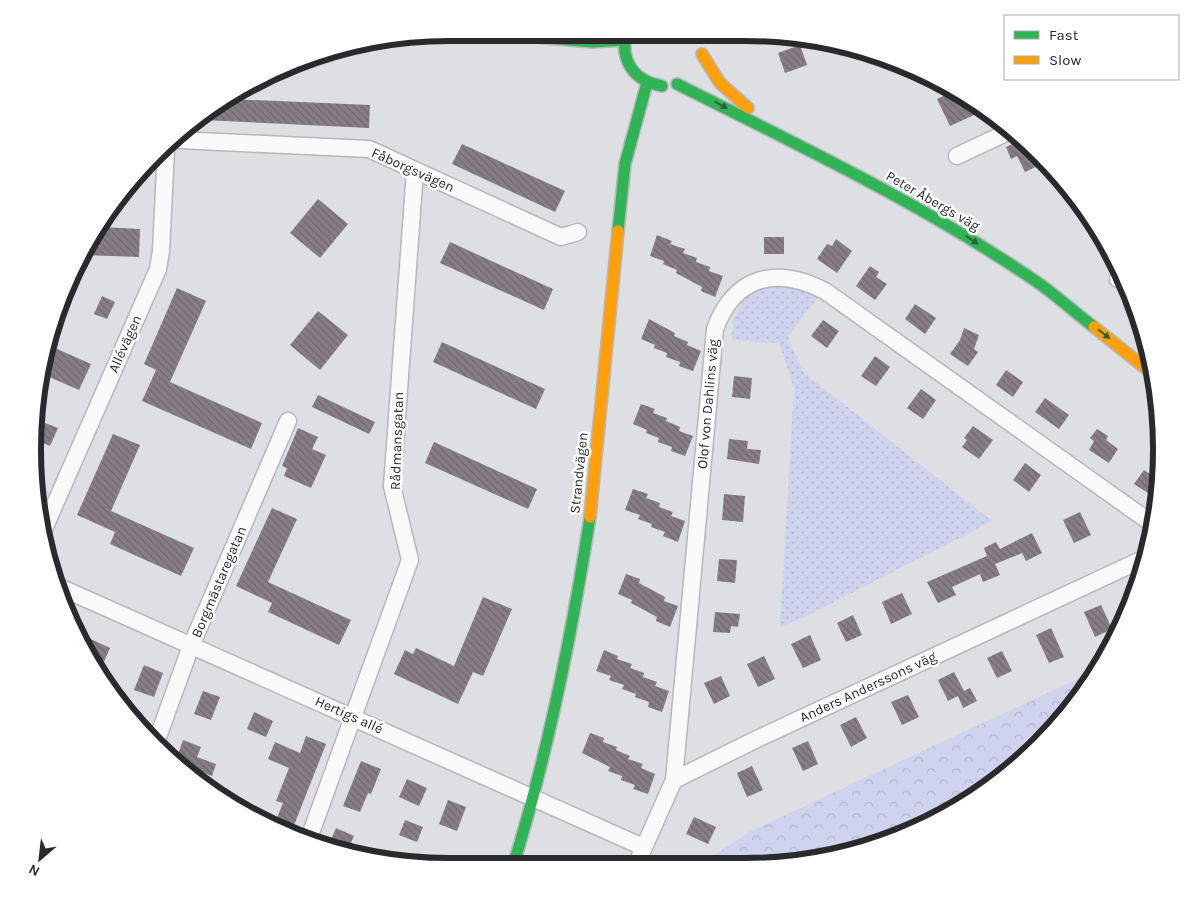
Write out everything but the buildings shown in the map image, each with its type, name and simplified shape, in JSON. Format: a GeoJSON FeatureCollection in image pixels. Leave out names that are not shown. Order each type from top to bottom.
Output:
{"type":"FeatureCollection","features":[{"type":"Feature","properties":{"kind":"street"},"geometry":{"type":"LineString","coordinates":[[581,41],[599,41]]}},
{"type":"Feature","properties":{"kind":"street"},"geometry":{"type":"LineString","coordinates":[[625,41],[624,56],[628,66],[638,78],[647,83],[662,86],[678,84],[689,77]]}},
{"type":"Feature","properties":{"kind":"street","name":"Peter Åbergs väg"},"geometry":{"type":"LineString","coordinates":[[697,66],[702,48],[720,83],[744,106],[951,215],[1032,265],[1068,291]]}},
{"type":"Feature","properties":{"kind":"street","name":"Strandvägen"},"geometry":{"type":"LineString","coordinates":[[516,858],[534,798],[561,685],[577,602],[591,507],[625,164],[647,83]]}},
{"type":"Feature","properties":{"kind":"street","name":"Peter Åbergs väg"},"geometry":{"type":"LineString","coordinates":[[678,84],[846,169],[949,226],[1035,281],[1144,367]]}},
{"type":"Feature","properties":{"kind":"street"},"geometry":{"type":"LineString","coordinates":[[957,156],[1003,134]]}},
{"type":"Feature","properties":{"kind":"street","name":"Fåborgsvägen"},"geometry":{"type":"LineString","coordinates":[[183,140],[369,149],[561,237],[578,232]]}},
{"type":"Feature","properties":{"kind":"street","name":"Allévägen"},"geometry":{"type":"LineString","coordinates":[[48,521],[158,269],[161,251],[166,157]]}},
{"type":"Feature","properties":{"kind":"street","name":"Rådmansgatan"},"geometry":{"type":"LineString","coordinates":[[311,833],[410,560],[392,486],[415,171]]}},
{"type":"Feature","properties":{"kind":"street","name":"Olof von Dahlins väg"},"geometry":{"type":"LineString","coordinates":[[674,780],[715,329],[726,306],[738,292],[754,282],[772,277],[790,278],[806,282],[825,292],[1146,520]]}},
{"type":"Feature","properties":{"kind":"street","name":"Borgmästaregatan"},"geometry":{"type":"LineString","coordinates":[[159,735],[191,646],[288,421]]}},
{"type":"Feature","properties":{"kind":"street","name":"Anders Anderssons väg"},"geometry":{"type":"LineString","coordinates":[[674,780],[1137,562]]}},
{"type":"Feature","properties":{"kind":"street","name":"Hertigs allé"},"geometry":{"type":"LineString","coordinates":[[66,589],[643,847]]}},
{"type":"Feature","properties":{"kind":"street"},"geometry":{"type":"LineString","coordinates":[[639,858],[674,780]]}},
{"type":"Feature","properties":{"kind":"green space"},"geometry":{"type":"Polygon","coordinates":[[[774,285],[800,287],[819,296],[788,336],[803,372],[992,521],[803,618],[780,627],[794,388],[779,343],[732,340],[733,319],[747,294],[774,285]]]}},
{"type":"Feature","properties":{"kind":"green space"},"geometry":{"type":"Polygon","coordinates":[[[1084,676],[1051,719],[1014,756],[971,789],[925,816],[876,836],[824,850],[771,857],[711,858],[751,831],[1084,676]]]}},
{"type":"Feature","properties":{"kind":"shaded area"},"geometry":{"type":"Polygon","coordinates":[[[958,796],[960,796],[934,811],[958,796]]]}},
{"type":"Feature","properties":{"kind":"traffic: fast"},"geometry":{"type":"LineString","coordinates":[[581,41],[608,41]]}},
{"type":"Feature","properties":{"kind":"traffic: fast"},"geometry":{"type":"LineString","coordinates":[[625,41],[625,52],[631,68],[644,80],[662,86]]}},
{"type":"Feature","properties":{"kind":"traffic: fast"},"geometry":{"type":"LineString","coordinates":[[618,231],[625,164],[647,83]]}},
{"type":"Feature","properties":{"kind":"traffic: fast"},"geometry":{"type":"LineString","coordinates":[[677,84],[858,176],[948,225],[1034,280],[1094,327]]}},
{"type":"Feature","properties":{"kind":"traffic: fast"},"geometry":{"type":"LineString","coordinates":[[516,858],[549,734],[590,517]]}},
{"type":"Feature","properties":{"kind":"traffic: slow"},"geometry":{"type":"LineString","coordinates":[[702,54],[720,83],[748,108]]}},
{"type":"Feature","properties":{"kind":"traffic: slow"},"geometry":{"type":"LineString","coordinates":[[590,517],[618,231]]}},
{"type":"Feature","properties":{"kind":"traffic: slow"},"geometry":{"type":"LineString","coordinates":[[1094,327],[1144,367]]}}]}
